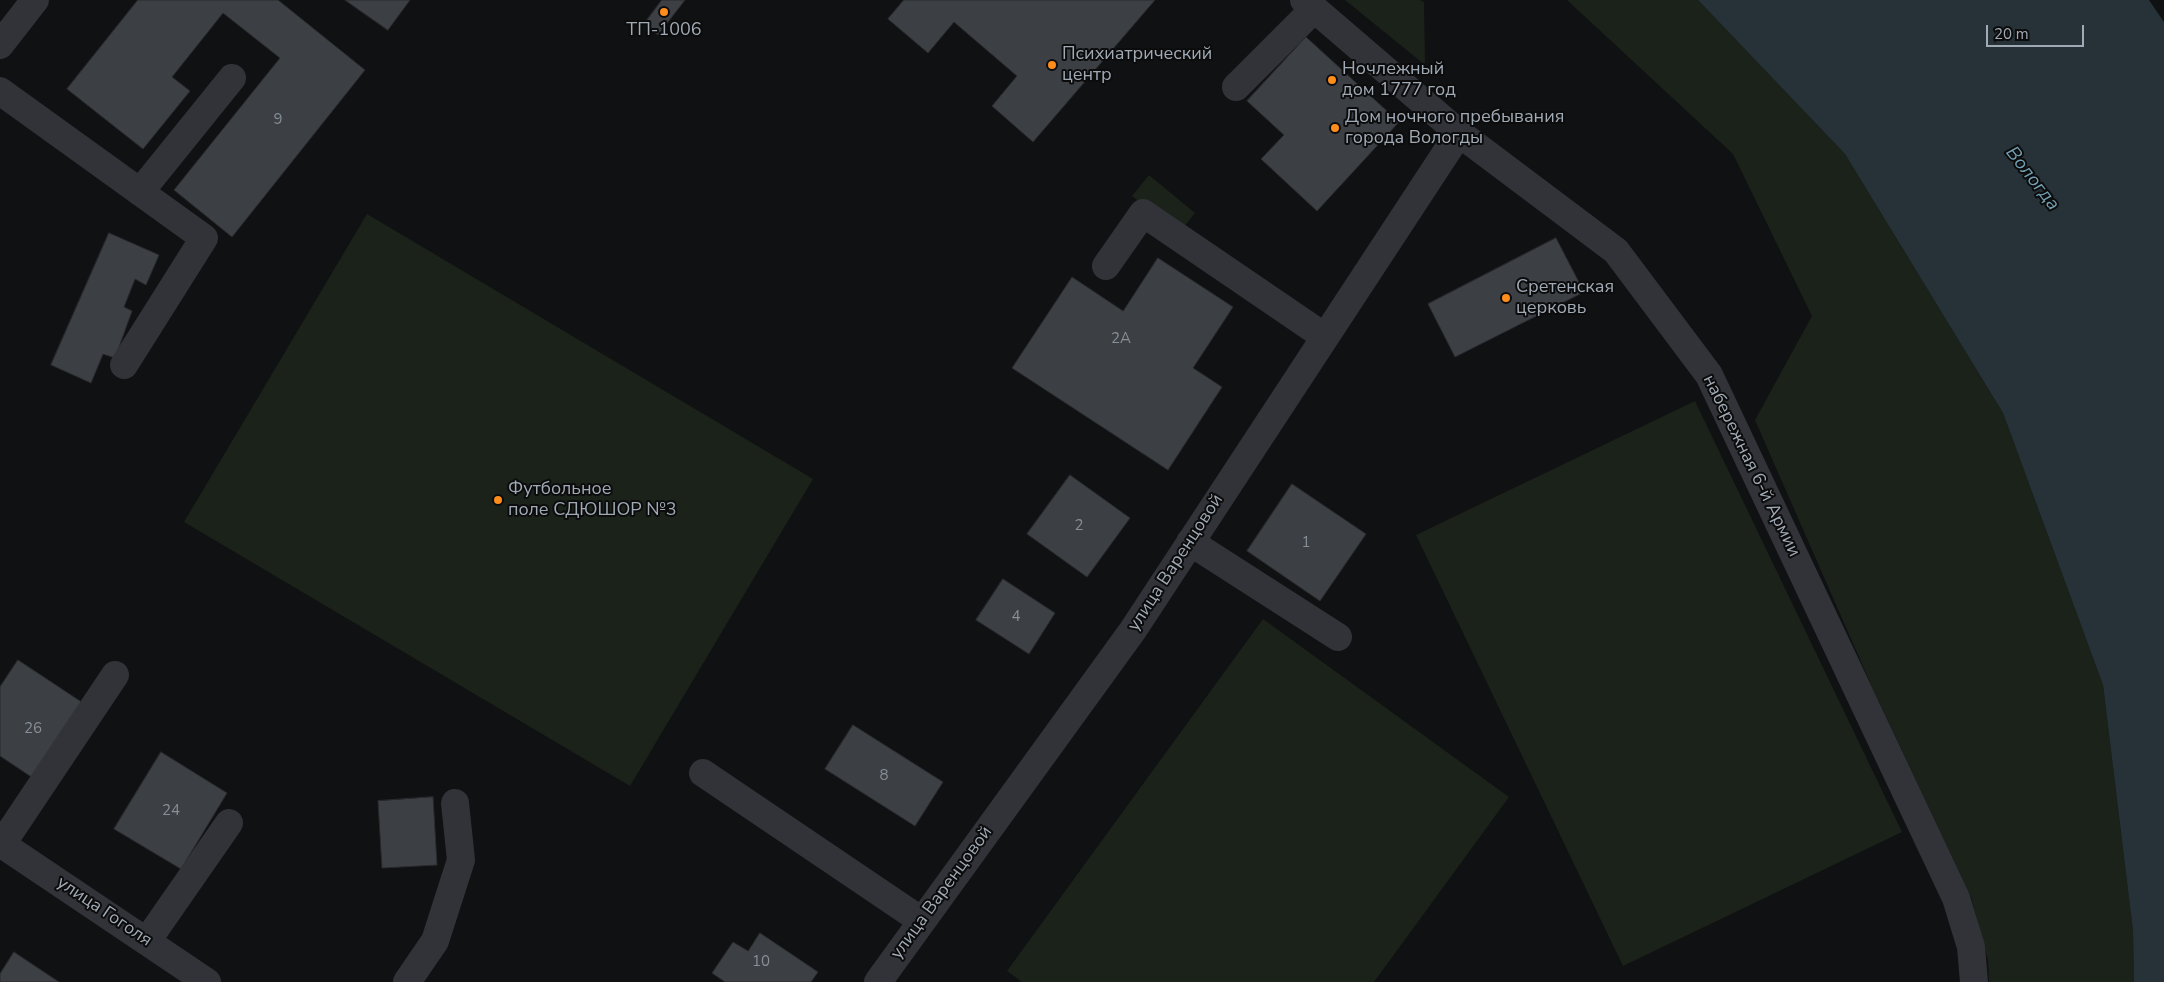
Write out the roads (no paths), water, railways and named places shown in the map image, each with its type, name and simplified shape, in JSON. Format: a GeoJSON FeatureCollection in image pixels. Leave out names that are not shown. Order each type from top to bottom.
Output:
{"type":"FeatureCollection","features":[{"type":"Feature","properties":{"kind":"street"},"geometry":{"type":"LineString","coordinates":[[0,45],[35,0]]}},
{"type":"Feature","properties":{"kind":"street"},"geometry":{"type":"LineString","coordinates":[[1236,88],[1309,4]]}},
{"type":"Feature","properties":{"kind":"street","name":"набережная 6-й Армии"},"geometry":{"type":"LineString","coordinates":[[1309,4],[1458,133],[1616,251],[1709,375],[1956,898],[1971,948],[1974,982]]}},
{"type":"Feature","properties":{"kind":"street"},"geometry":{"type":"LineString","coordinates":[[140,192],[232,78]]}},
{"type":"Feature","properties":{"kind":"street"},"geometry":{"type":"LineString","coordinates":[[0,91],[204,238],[124,365]]}},
{"type":"Feature","properties":{"kind":"street","name":"улица Варенцовой"},"geometry":{"type":"LineString","coordinates":[[878,982],[1133,630],[1458,133]]}},
{"type":"Feature","properties":{"kind":"street"},"geometry":{"type":"LineString","coordinates":[[1106,266],[1143,212],[1325,337]]}},
{"type":"Feature","properties":{"kind":"street"},"geometry":{"type":"LineString","coordinates":[[1190,542],[1338,637]]}},
{"type":"Feature","properties":{"kind":"street"},"geometry":{"type":"LineString","coordinates":[[1,843],[114,675]]}},
{"type":"Feature","properties":{"kind":"street"},"geometry":{"type":"LineString","coordinates":[[703,773],[922,921]]}},
{"type":"Feature","properties":{"kind":"street"},"geometry":{"type":"LineString","coordinates":[[407,982],[436,941],[461,860],[455,803]]}},
{"type":"Feature","properties":{"kind":"street"},"geometry":{"type":"LineString","coordinates":[[147,941],[229,824]]}},
{"type":"Feature","properties":{"kind":"street","name":"улица Гоголя"},"geometry":{"type":"LineString","coordinates":[[1,843],[207,982]]}},
{"type":"Feature","properties":{"kind":"water","name":"Вологда"},"geometry":{"type":"Polygon","coordinates":[[[1698,0],[2149,0],[2164,22],[2164,982],[2134,982],[2133,931],[2103,685],[2003,413],[1845,154],[1698,0]]]}},
{"type":"Feature","properties":{"kind":"place","name":"ТП-1006"},"geometry":{"type":"Point","coordinates":[664,12]}},
{"type":"Feature","properties":{"kind":"place","name":"Психиатрический центр"},"geometry":{"type":"Point","coordinates":[1052,65]}},
{"type":"Feature","properties":{"kind":"place","name":"Ночлежный дом 1777 год"},"geometry":{"type":"Point","coordinates":[1332,80]}},
{"type":"Feature","properties":{"kind":"place","name":"Дом ночного пребывания города Вологды"},"geometry":{"type":"Point","coordinates":[1335,128]}},
{"type":"Feature","properties":{"kind":"place","name":"Сретенская церковь"},"geometry":{"type":"Point","coordinates":[1506,298]}},
{"type":"Feature","properties":{"kind":"place","name":"Футбольное поле СДЮШОР №3"},"geometry":{"type":"Point","coordinates":[498,500]}}]}
